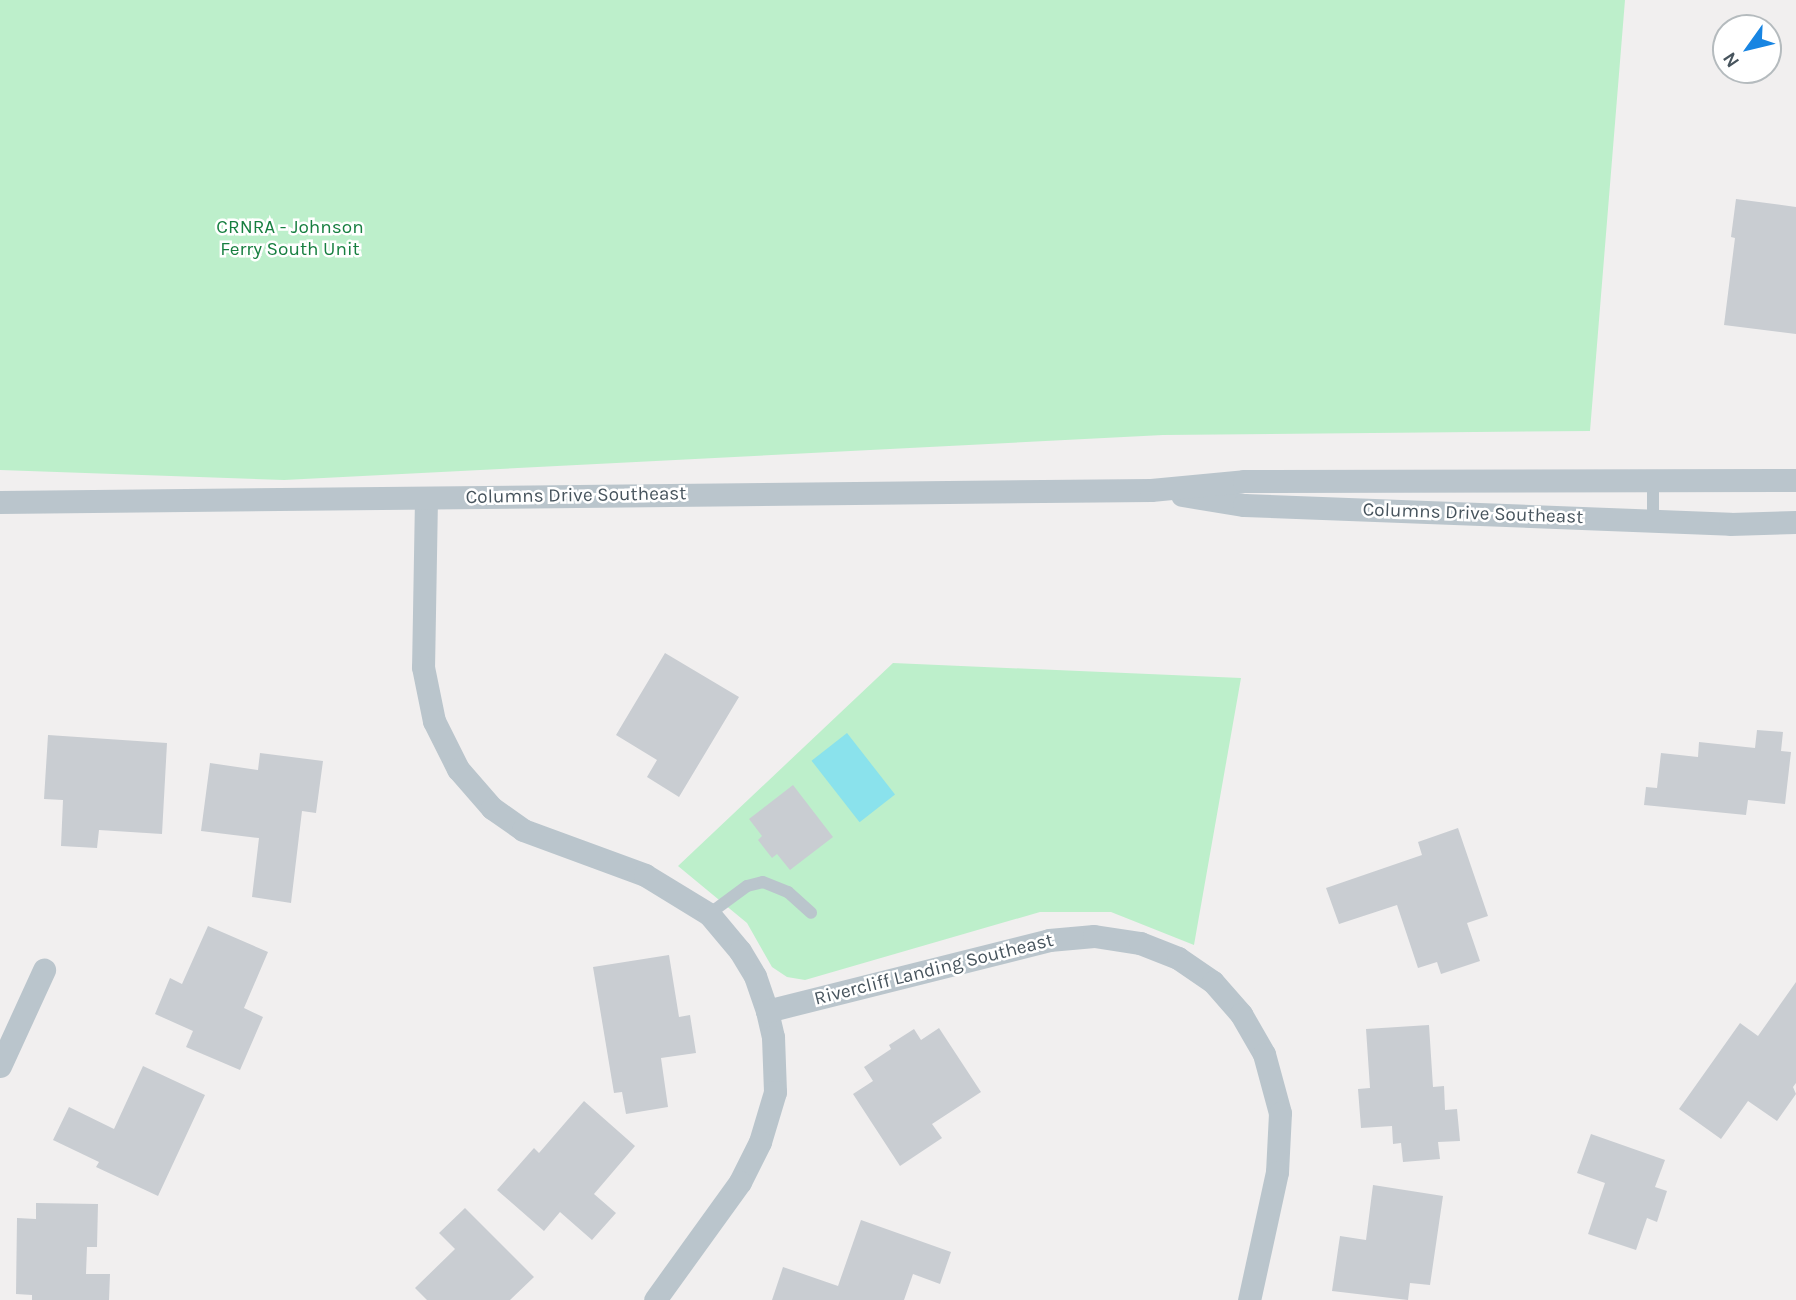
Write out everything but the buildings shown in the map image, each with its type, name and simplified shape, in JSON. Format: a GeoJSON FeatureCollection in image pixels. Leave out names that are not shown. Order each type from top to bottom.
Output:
{"type":"FeatureCollection","features":[{"type":"Feature","properties":{"kind":"street","name":"Columns Drive Southeast"},"geometry":{"type":"LineString","coordinates":[[0,502],[1152,489],[1244,481],[1796,480]]}},
{"type":"Feature","properties":{"kind":"street","name":"Columns Drive Southeast"},"geometry":{"type":"LineString","coordinates":[[1152,489],[1244,505],[1653,522],[1796,522]]}},
{"type":"Feature","properties":{"kind":"street"},"geometry":{"type":"LineString","coordinates":[[426,498],[423,667],[434,722],[458,769],[492,808],[523,830],[637,872],[709,914],[740,951],[755,976],[767,1012],[773,1037],[775,1092],[761,1142],[740,1182],[655,1300]]}},
{"type":"Feature","properties":{"kind":"street","name":"Rivercliff Landing Southeast"},"geometry":{"type":"LineString","coordinates":[[767,1012],[1049,940],[1094,936],[1140,943],[1178,958],[1213,982],[1241,1014],[1264,1054],[1280,1114],[1277,1172],[1249,1300]]}},
{"type":"Feature","properties":{"kind":"street"},"geometry":{"type":"LineString","coordinates":[[0,1066],[44,970]]}},
{"type":"Feature","properties":{"kind":"lane"},"geometry":{"type":"LineString","coordinates":[[1653,482],[1653,522]]}},
{"type":"Feature","properties":{"kind":"lane"},"geometry":{"type":"LineString","coordinates":[[709,914],[747,886],[763,883],[788,892],[811,913]]}},
{"type":"Feature","properties":{"kind":"green space","name":"CRNRA - Johnson Ferry South Unit"},"geometry":{"type":"Polygon","coordinates":[[[0,0],[1625,0],[1590,431],[1163,435],[284,480],[0,470],[0,0]]]}},
{"type":"Feature","properties":{"kind":"green space"},"geometry":{"type":"Polygon","coordinates":[[[893,663],[1241,678],[1194,945],[1111,912],[1040,912],[805,980],[787,977],[772,967],[747,923],[678,866],[893,663]]]}},
{"type":"Feature","properties":{"kind":"water"},"geometry":{"type":"Polygon","coordinates":[[[847,733],[895,794],[860,822],[812,761],[847,733]]]}}]}
